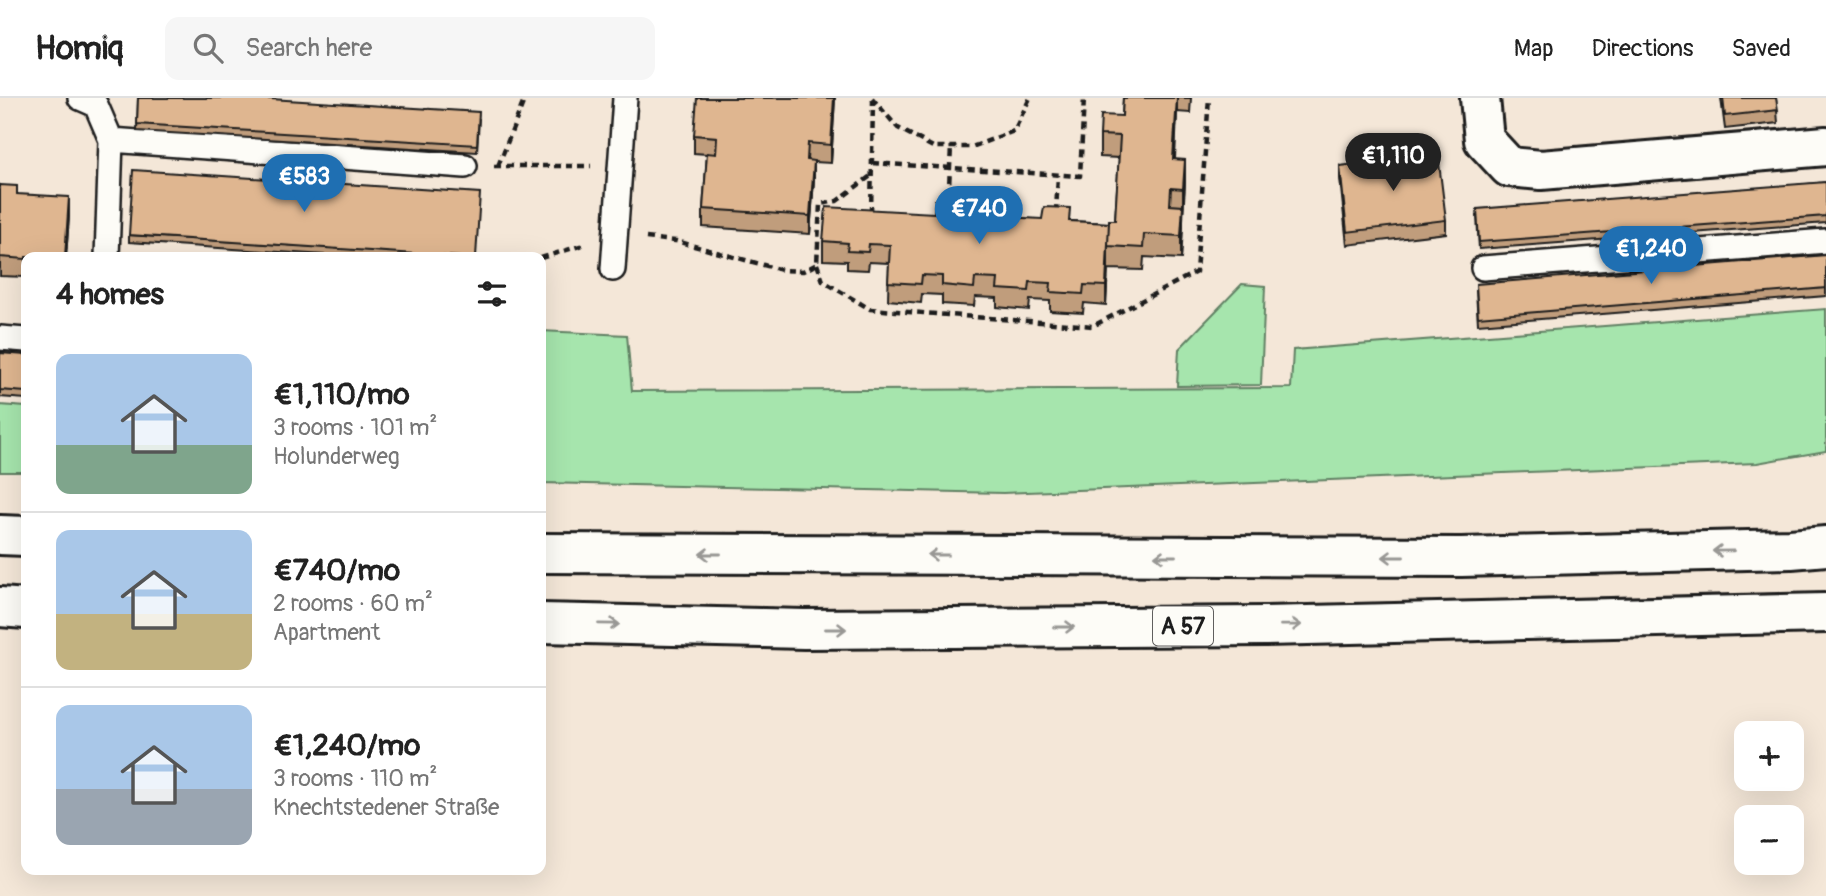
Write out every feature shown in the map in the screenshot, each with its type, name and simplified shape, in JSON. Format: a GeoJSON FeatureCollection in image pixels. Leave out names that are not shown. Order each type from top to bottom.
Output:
{"type":"FeatureCollection","features":[{"type":"Feature","properties":{"kind":"main road"},"geometry":{"type":"LineString","coordinates":[[1480,98],[1484,140],[1509,167],[1541,170],[1826,146]]}},
{"type":"Feature","properties":{"kind":"main road"},"geometry":{"type":"LineString","coordinates":[[546,553],[1461,557],[1809,547],[1826,534]]}},
{"type":"Feature","properties":{"kind":"main road"},"geometry":{"type":"LineString","coordinates":[[0,535],[21,536]]}},
{"type":"Feature","properties":{"kind":"main road"},"geometry":{"type":"LineString","coordinates":[[0,607],[21,609]]}},
{"type":"Feature","properties":{"kind":"main road","name":"A 57"},"geometry":{"type":"LineString","coordinates":[[546,623],[804,629],[1209,626],[1826,613]]}},
{"type":"Feature","properties":{"kind":"lane"},"geometry":{"type":"LineString","coordinates":[[80,98],[96,105],[111,140],[107,252]]}},
{"type":"Feature","properties":{"kind":"lane"},"geometry":{"type":"LineString","coordinates":[[613,269],[625,98]]}},
{"type":"Feature","properties":{"kind":"lane"},"geometry":{"type":"LineString","coordinates":[[111,140],[466,166]]}},
{"type":"Feature","properties":{"kind":"lane"},"geometry":{"type":"LineString","coordinates":[[1483,268],[1826,241]]}},
{"type":"Feature","properties":{"kind":"lane"},"geometry":{"type":"LineString","coordinates":[[0,338],[21,340]]}},
{"type":"Feature","properties":{"kind":"path"},"geometry":{"type":"LineString","coordinates":[[498,166],[525,98]]}},
{"type":"Feature","properties":{"kind":"path"},"geometry":{"type":"LineString","coordinates":[[873,99],[898,128],[933,147],[972,147],[1014,131],[1030,98]]}},
{"type":"Feature","properties":{"kind":"path"},"geometry":{"type":"LineString","coordinates":[[872,163],[1080,176],[1084,98]]}},
{"type":"Feature","properties":{"kind":"path"},"geometry":{"type":"LineString","coordinates":[[872,175],[837,201],[820,204],[817,264],[823,281],[870,309],[1093,326],[1196,272],[1209,98]]}},
{"type":"Feature","properties":{"kind":"path"},"geometry":{"type":"LineString","coordinates":[[871,220],[873,99]]}},
{"type":"Feature","properties":{"kind":"path"},"geometry":{"type":"LineString","coordinates":[[948,214],[951,147]]}},
{"type":"Feature","properties":{"kind":"path"},"geometry":{"type":"LineString","coordinates":[[466,166],[620,166]]}},
{"type":"Feature","properties":{"kind":"path"},"geometry":{"type":"LineString","coordinates":[[1056,220],[1058,175]]}},
{"type":"Feature","properties":{"kind":"path"},"geometry":{"type":"LineString","coordinates":[[546,256],[615,234],[676,241],[782,270],[803,271],[817,264]]}},
{"type":"Feature","properties":{"kind":"green space"},"geometry":{"type":"Polygon","coordinates":[[[1242,284],[1265,286],[1261,385],[1177,386],[1179,349],[1242,284]]]}},
{"type":"Feature","properties":{"kind":"green space"},"geometry":{"type":"Polygon","coordinates":[[[1826,309],[1826,451],[1757,463],[1003,493],[546,483],[546,331],[627,335],[632,391],[1291,388],[1293,350],[1826,309]]]}},
{"type":"Feature","properties":{"kind":"green space"},"geometry":{"type":"Polygon","coordinates":[[[0,405],[21,407],[21,472],[0,472],[0,405]]]}},
{"type":"Feature","properties":{"kind":"building"},"geometry":{"type":"Polygon","coordinates":[[[138,98],[254,98],[479,112],[477,145],[137,124],[138,98]]]}},
{"type":"Feature","properties":{"kind":"building"},"geometry":{"type":"Polygon","coordinates":[[[697,98],[834,98],[831,145],[808,143],[807,160],[814,161],[810,216],[703,209],[707,153],[716,154],[717,137],[694,135],[697,98]]]}},
{"type":"Feature","properties":{"kind":"building"},"geometry":{"type":"Polygon","coordinates":[[[1123,98],[1177,98],[1173,159],[1185,160],[1183,189],[1171,188],[1170,205],[1183,206],[1181,236],[1144,234],[1143,248],[1108,246],[1109,220],[1115,220],[1120,136],[1100,135],[1101,115],[1122,116],[1123,98]]]}},
{"type":"Feature","properties":{"kind":"building"},"geometry":{"type":"Polygon","coordinates":[[[1723,98],[1776,98],[1778,110],[1725,116],[1723,98]]]}},
{"type":"Feature","properties":{"kind":"building"},"geometry":{"type":"Polygon","coordinates":[[[1438,155],[1446,220],[1347,232],[1340,166],[1438,155]]]}},
{"type":"Feature","properties":{"kind":"building"},"geometry":{"type":"Polygon","coordinates":[[[133,170],[480,193],[476,252],[386,252],[129,235],[133,170]]]}},
{"type":"Feature","properties":{"kind":"building"},"geometry":{"type":"Polygon","coordinates":[[[1826,182],[1826,216],[1479,242],[1477,209],[1826,182]]]}},
{"type":"Feature","properties":{"kind":"building"},"geometry":{"type":"Polygon","coordinates":[[[0,185],[17,186],[17,194],[69,197],[65,252],[21,252],[21,259],[0,257],[0,185]]]}},
{"type":"Feature","properties":{"kind":"building"},"geometry":{"type":"Polygon","coordinates":[[[935,200],[961,201],[961,215],[1042,219],[1044,207],[1070,208],[1069,221],[1109,223],[1106,286],[1084,285],[1083,294],[1050,292],[1051,283],[1030,282],[1029,291],[997,289],[998,279],[975,278],[974,288],[942,285],[942,276],[922,275],[921,284],[888,282],[890,245],[869,244],[868,252],[847,251],[848,243],[823,241],[826,207],[934,213],[935,200]]]}},
{"type":"Feature","properties":{"kind":"building"},"geometry":{"type":"Polygon","coordinates":[[[1826,255],[1826,288],[1478,317],[1476,284],[1826,255]]]}},
{"type":"Feature","properties":{"kind":"building"},"geometry":{"type":"Polygon","coordinates":[[[0,353],[21,355],[21,392],[0,390],[0,353]]]}}]}
